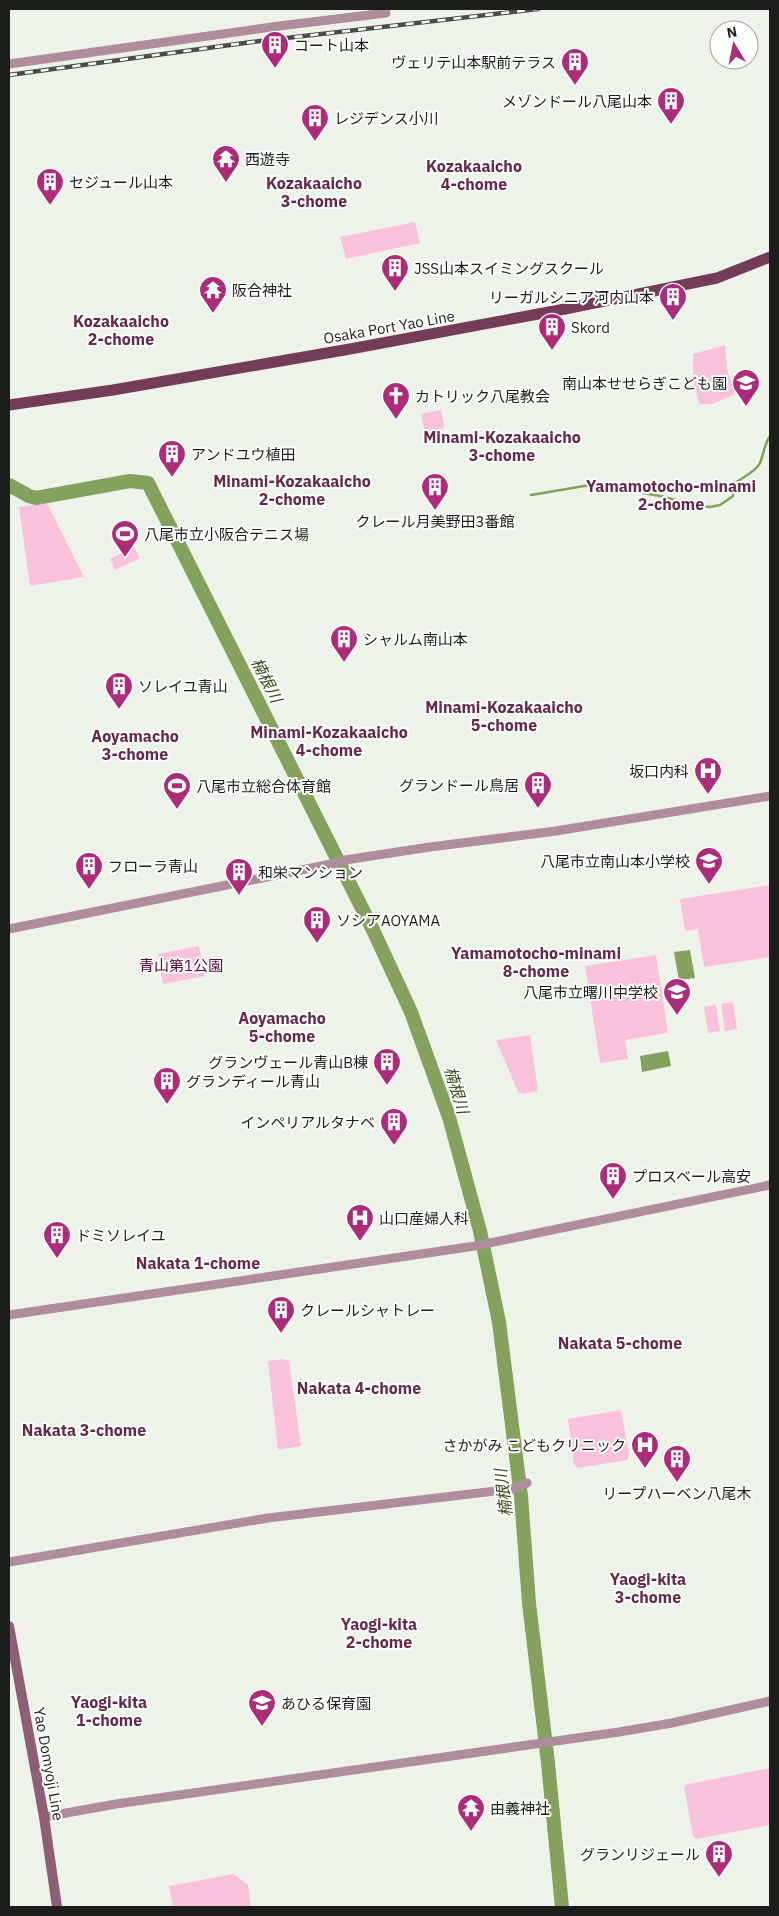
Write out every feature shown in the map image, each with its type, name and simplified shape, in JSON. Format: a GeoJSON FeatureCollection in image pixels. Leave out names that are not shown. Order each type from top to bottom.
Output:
{"type":"FeatureCollection","features":[{"type":"Feature","properties":{"kind":"main road","name":"Osaka Port Yao Line"},"geometry":{"type":"LineString","coordinates":[[9,406],[350,349],[565,309],[717,278],[770,257]]}},
{"type":"Feature","properties":{"kind":"main road","name":"Yao Domyoji Line"},"geometry":{"type":"LineString","coordinates":[[9,1626],[44,1817],[57,1907]]}},
{"type":"Feature","properties":{"kind":"street"},"geometry":{"type":"LineString","coordinates":[[9,64],[386,13]]}},
{"type":"Feature","properties":{"kind":"street"},"geometry":{"type":"LineString","coordinates":[[9,929],[345,860],[430,846],[556,831],[770,796]]}},
{"type":"Feature","properties":{"kind":"street"},"geometry":{"type":"LineString","coordinates":[[9,1315],[483,1244],[770,1185]]}},
{"type":"Feature","properties":{"kind":"street"},"geometry":{"type":"LineString","coordinates":[[9,1562],[277,1517],[512,1489],[527,1483]]}},
{"type":"Feature","properties":{"kind":"street"},"geometry":{"type":"LineString","coordinates":[[44,1817],[125,1803],[539,1745],[672,1723],[770,1701]]}},
{"type":"Feature","properties":{"kind":"green space"},"geometry":{"type":"Polygon","coordinates":[[[415,222],[420,243],[346,259],[340,237],[415,222]]]}},
{"type":"Feature","properties":{"kind":"green space"},"geometry":{"type":"Polygon","coordinates":[[[725,345],[727,369],[735,394],[713,404],[699,404],[693,380],[693,354],[725,345]]]}},
{"type":"Feature","properties":{"kind":"green space"},"geometry":{"type":"Polygon","coordinates":[[[441,410],[443,429],[425,433],[421,414],[441,410]]]}},
{"type":"Feature","properties":{"kind":"green space"},"geometry":{"type":"Polygon","coordinates":[[[47,503],[84,577],[30,586],[19,507],[47,503]]]}},
{"type":"Feature","properties":{"kind":"green space","name":"八尾市立小阪合テニス場"},"geometry":{"type":"Polygon","coordinates":[[[134,547],[140,558],[115,570],[110,559],[134,547]]]}},
{"type":"Feature","properties":{"kind":"green space"},"geometry":{"type":"Polygon","coordinates":[[[770,885],[770,957],[704,967],[698,929],[685,931],[680,899],[770,885]]]}},
{"type":"Feature","properties":{"kind":"green space","name":"青山第1公園"},"geometry":{"type":"Polygon","coordinates":[[[199,946],[205,976],[163,984],[158,954],[199,946]]]}},
{"type":"Feature","properties":{"kind":"green space"},"geometry":{"type":"Polygon","coordinates":[[[656,955],[668,1033],[625,1040],[628,1059],[600,1063],[585,966],[656,955]]]}},
{"type":"Feature","properties":{"kind":"green space"},"geometry":{"type":"Polygon","coordinates":[[[733,1002],[737,1029],[725,1031],[721,1004],[733,1002]]]}},
{"type":"Feature","properties":{"kind":"green space"},"geometry":{"type":"Polygon","coordinates":[[[716,1005],[720,1031],[708,1033],[704,1007],[716,1005]]]}},
{"type":"Feature","properties":{"kind":"green space"},"geometry":{"type":"Polygon","coordinates":[[[530,1035],[538,1091],[523,1094],[518,1092],[496,1040],[530,1035]]]}},
{"type":"Feature","properties":{"kind":"green space"},"geometry":{"type":"Polygon","coordinates":[[[284,1359],[289,1361],[301,1446],[278,1450],[268,1361],[284,1359]]]}},
{"type":"Feature","properties":{"kind":"green space"},"geometry":{"type":"Polygon","coordinates":[[[621,1410],[629,1455],[627,1460],[578,1468],[574,1465],[568,1419],[621,1410]]]}},
{"type":"Feature","properties":{"kind":"green space"},"geometry":{"type":"Polygon","coordinates":[[[770,1768],[770,1825],[696,1839],[693,1836],[684,1787],[688,1784],[770,1768]]]}},
{"type":"Feature","properties":{"kind":"green space"},"geometry":{"type":"Polygon","coordinates":[[[234,1874],[248,1885],[251,1907],[173,1907],[169,1886],[234,1874]]]}},
{"type":"Feature","properties":{"kind":"shaded area"},"geometry":{"type":"Polygon","coordinates":[[[690,950],[695,978],[679,980],[674,952],[690,950]]]}},
{"type":"Feature","properties":{"kind":"shaded area"},"geometry":{"type":"Polygon","coordinates":[[[668,1051],[671,1066],[642,1072],[640,1056],[668,1051]]]}},
{"type":"Feature","properties":{"kind":"waterway"},"geometry":{"type":"LineString","coordinates":[[531,495],[596,484],[660,496],[695,505],[710,507],[720,505],[733,496],[734,484],[758,466],[770,436]]}},
{"type":"Feature","properties":{"kind":"waterway","name":"楠根川"},"geometry":{"type":"LineString","coordinates":[[9,485],[36,498],[130,481],[148,483],[373,930],[411,1012],[449,1117],[480,1231],[499,1322],[521,1496],[529,1603],[548,1763],[562,1907]]}},
{"type":"Feature","properties":{"kind":"railway"},"geometry":{"type":"LineString","coordinates":[[9,75],[252,42],[538,9]]}},
{"type":"Feature","properties":{"kind":"place","name":"コート山本"},"geometry":{"type":"Point","coordinates":[275,69]}},
{"type":"Feature","properties":{"kind":"place","name":"ヴェリテ山本駅前テラス"},"geometry":{"type":"Point","coordinates":[575,86]}},
{"type":"Feature","properties":{"kind":"place","name":"メゾンドール八尾山本"},"geometry":{"type":"Point","coordinates":[671,125]}},
{"type":"Feature","properties":{"kind":"place","name":"レジデンス小川"},"geometry":{"type":"Point","coordinates":[315,142]}},
{"type":"Feature","properties":{"kind":"place","name":"西遊寺"},"geometry":{"type":"Point","coordinates":[226,183]}},
{"type":"Feature","properties":{"kind":"place","name":"セジュール山本"},"geometry":{"type":"Point","coordinates":[50,206]}},
{"type":"Feature","properties":{"kind":"place","name":"JSS山本スイミングスクール"},"geometry":{"type":"Point","coordinates":[395,292]}},
{"type":"Feature","properties":{"kind":"place","name":"阪合神社"},"geometry":{"type":"Point","coordinates":[213,314]}},
{"type":"Feature","properties":{"kind":"place","name":"リーガルシニア河内山本"},"geometry":{"type":"Point","coordinates":[673,321]}},
{"type":"Feature","properties":{"kind":"place","name":"Skord"},"geometry":{"type":"Point","coordinates":[552,351]}},
{"type":"Feature","properties":{"kind":"place","name":"南山本せせらぎこども園"},"geometry":{"type":"Point","coordinates":[746,407]}},
{"type":"Feature","properties":{"kind":"place","name":"カトリック八尾教会"},"geometry":{"type":"Point","coordinates":[396,420]}},
{"type":"Feature","properties":{"kind":"place","name":"アンドユウ植田"},"geometry":{"type":"Point","coordinates":[172,478]}},
{"type":"Feature","properties":{"kind":"place","name":"クレール月美野田3番館"},"geometry":{"type":"Point","coordinates":[435,511]}},
{"type":"Feature","properties":{"kind":"place","name":"八尾市立小阪合テニス場"},"geometry":{"type":"Point","coordinates":[125,558]}},
{"type":"Feature","properties":{"kind":"place","name":"シャルム南山本"},"geometry":{"type":"Point","coordinates":[344,663]}},
{"type":"Feature","properties":{"kind":"place","name":"ソレイユ青山"},"geometry":{"type":"Point","coordinates":[119,710]}},
{"type":"Feature","properties":{"kind":"place","name":"坂口内科"},"geometry":{"type":"Point","coordinates":[708,795]}},
{"type":"Feature","properties":{"kind":"place","name":"グランドール鳥居"},"geometry":{"type":"Point","coordinates":[538,809]}},
{"type":"Feature","properties":{"kind":"place","name":"八尾市立総合体育館"},"geometry":{"type":"Point","coordinates":[177,810]}},
{"type":"Feature","properties":{"kind":"place","name":"八尾市立南山本小学校"},"geometry":{"type":"Point","coordinates":[709,885]}},
{"type":"Feature","properties":{"kind":"place","name":"フローラ青山"},"geometry":{"type":"Point","coordinates":[89,890]}},
{"type":"Feature","properties":{"kind":"place","name":"和栄マンション"},"geometry":{"type":"Point","coordinates":[239,896]}},
{"type":"Feature","properties":{"kind":"place","name":"ソシアAOYAMA"},"geometry":{"type":"Point","coordinates":[317,944]}},
{"type":"Feature","properties":{"kind":"place","name":"八尾市立曙川中学校"},"geometry":{"type":"Point","coordinates":[677,1016]}},
{"type":"Feature","properties":{"kind":"place","name":"グランヴェール青山B棟"},"geometry":{"type":"Point","coordinates":[387,1086]}},
{"type":"Feature","properties":{"kind":"place","name":"グランディール青山"},"geometry":{"type":"Point","coordinates":[167,1105]}},
{"type":"Feature","properties":{"kind":"place","name":"インペリアルタナベ"},"geometry":{"type":"Point","coordinates":[394,1146]}},
{"type":"Feature","properties":{"kind":"place","name":"プロスベール高安"},"geometry":{"type":"Point","coordinates":[613,1200]}},
{"type":"Feature","properties":{"kind":"place","name":"山口産婦人科"},"geometry":{"type":"Point","coordinates":[360,1242]}},
{"type":"Feature","properties":{"kind":"place","name":"ドミソレイユ"},"geometry":{"type":"Point","coordinates":[57,1259]}},
{"type":"Feature","properties":{"kind":"place","name":"クレールシャトレー"},"geometry":{"type":"Point","coordinates":[281,1334]}},
{"type":"Feature","properties":{"kind":"place","name":"さかがみ こどもクリニック"},"geometry":{"type":"Point","coordinates":[645,1469]}},
{"type":"Feature","properties":{"kind":"place","name":"リープハーベン八尾木"},"geometry":{"type":"Point","coordinates":[677,1483]}},
{"type":"Feature","properties":{"kind":"place","name":"あひる保育園"},"geometry":{"type":"Point","coordinates":[262,1727]}},
{"type":"Feature","properties":{"kind":"place","name":"由義神社"},"geometry":{"type":"Point","coordinates":[471,1832]}},
{"type":"Feature","properties":{"kind":"place","name":"グランリジェール"},"geometry":{"type":"Point","coordinates":[719,1878]}},
{"type":"Feature","properties":{"kind":"district","name":"Kozakaaicho 4-chome"},"geometry":{"type":"Point","coordinates":[474,175]}},
{"type":"Feature","properties":{"kind":"district","name":"Kozakaaicho 3-chome"},"geometry":{"type":"Point","coordinates":[314,192]}},
{"type":"Feature","properties":{"kind":"district","name":"Kozakaaicho 2-chome"},"geometry":{"type":"Point","coordinates":[121,330]}},
{"type":"Feature","properties":{"kind":"district","name":"Minami-Kozakaaicho 3-chome"},"geometry":{"type":"Point","coordinates":[502,446]}},
{"type":"Feature","properties":{"kind":"district","name":"Minami-Kozakaaicho 2-chome"},"geometry":{"type":"Point","coordinates":[292,490]}},
{"type":"Feature","properties":{"kind":"district","name":"Yamamotocho-minami 2-chome"},"geometry":{"type":"Point","coordinates":[671,495]}},
{"type":"Feature","properties":{"kind":"district","name":"Minami-Kozakaaicho 5-chome"},"geometry":{"type":"Point","coordinates":[504,716]}},
{"type":"Feature","properties":{"kind":"district","name":"Minami-Kozakaaicho 4-chome"},"geometry":{"type":"Point","coordinates":[329,741]}},
{"type":"Feature","properties":{"kind":"district","name":"Aoyamacho 3-chome"},"geometry":{"type":"Point","coordinates":[135,745]}},
{"type":"Feature","properties":{"kind":"district","name":"Yamamotocho-minami 8-chome"},"geometry":{"type":"Point","coordinates":[536,962]}},
{"type":"Feature","properties":{"kind":"district","name":"Aoyamacho 5-chome"},"geometry":{"type":"Point","coordinates":[282,1027]}},
{"type":"Feature","properties":{"kind":"district","name":"Nakata 1-chome"},"geometry":{"type":"Point","coordinates":[198,1263]}},
{"type":"Feature","properties":{"kind":"district","name":"Nakata 5-chome"},"geometry":{"type":"Point","coordinates":[620,1343]}},
{"type":"Feature","properties":{"kind":"district","name":"Nakata 4-chome"},"geometry":{"type":"Point","coordinates":[359,1388]}},
{"type":"Feature","properties":{"kind":"district","name":"Nakata 3-chome"},"geometry":{"type":"Point","coordinates":[84,1430]}},
{"type":"Feature","properties":{"kind":"district","name":"Yaogi-kita 3-chome"},"geometry":{"type":"Point","coordinates":[648,1588]}},
{"type":"Feature","properties":{"kind":"district","name":"Yaogi-kita 2-chome"},"geometry":{"type":"Point","coordinates":[379,1633]}},
{"type":"Feature","properties":{"kind":"district","name":"Yaogi-kita 1-chome"},"geometry":{"type":"Point","coordinates":[109,1711]}}]}
